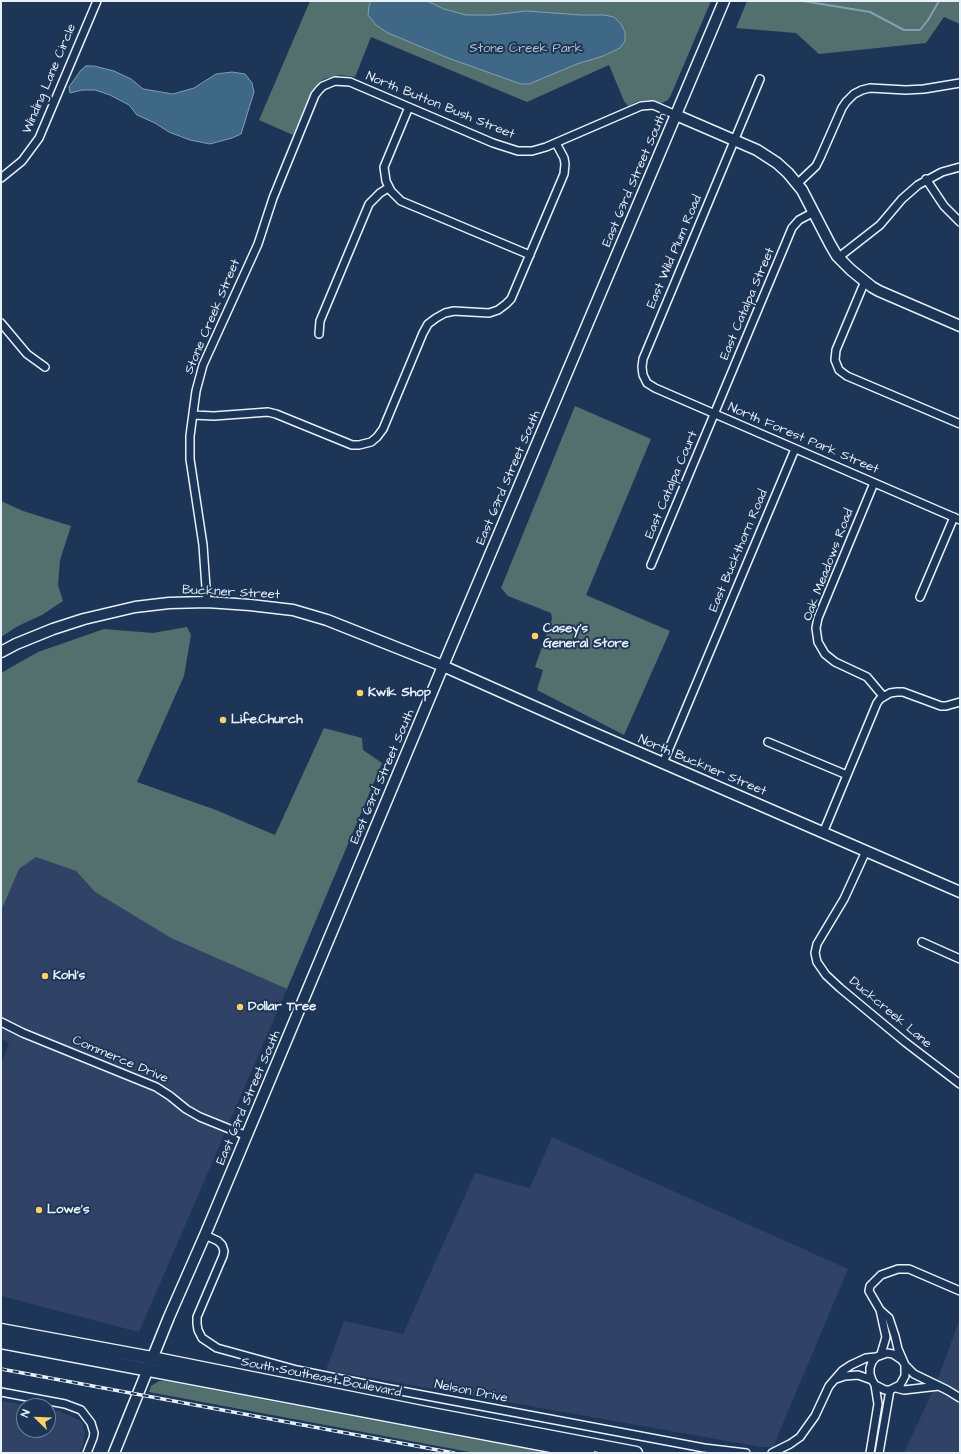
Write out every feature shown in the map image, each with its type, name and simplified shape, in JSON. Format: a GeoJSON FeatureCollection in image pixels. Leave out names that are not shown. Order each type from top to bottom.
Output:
{"type":"FeatureCollection","features":[{"type":"Feature","properties":{"kind":"main road","name":"East 63rd Street South"},"geometry":{"type":"LineString","coordinates":[[114,1453],[169,1317],[247,1136],[443,666],[724,1]]}},
{"type":"Feature","properties":{"kind":"main road"},"geometry":{"type":"LineString","coordinates":[[676,115],[765,154],[777,163],[797,184],[814,212],[830,244],[839,257],[865,281],[872,287],[887,295],[960,326]]}},
{"type":"Feature","properties":{"kind":"main road","name":"Buckner Street"},"geometry":{"type":"LineString","coordinates":[[1,652],[16,644],[53,629],[84,619],[135,607],[169,603],[207,602],[293,610],[308,614],[433,662]]}},
{"type":"Feature","properties":{"kind":"main road","name":"North Buckner Street"},"geometry":{"type":"LineString","coordinates":[[433,662],[960,892]]}},
{"type":"Feature","properties":{"kind":"main road","name":"South Southeast Boulevard"},"geometry":{"type":"LineString","coordinates":[[1,1330],[152,1358],[636,1453]]}},
{"type":"Feature","properties":{"kind":"main road","name":"South Southeast Boulevard"},"geometry":{"type":"LineString","coordinates":[[1,1342],[264,1393],[588,1453]]}},
{"type":"Feature","properties":{"kind":"street","name":"Winding Lane Circle"},"geometry":{"type":"LineString","coordinates":[[1,178],[22,161],[39,138],[97,1]]}},
{"type":"Feature","properties":{"kind":"street","name":"East Wild Plum Road"},"geometry":{"type":"LineString","coordinates":[[643,375],[643,359],[760,79]]}},
{"type":"Feature","properties":{"kind":"street","name":"North Button Bush Street"},"geometry":{"type":"LineString","coordinates":[[328,83],[339,80],[350,82],[493,143],[518,151],[532,151],[546,147],[640,106],[653,105],[676,115]]}},
{"type":"Feature","properties":{"kind":"street","name":"Stone Creek Street"},"geometry":{"type":"LineString","coordinates":[[207,602],[203,545],[190,459],[190,436],[196,391],[203,365],[258,244],[273,198],[316,95],[328,83]]}},
{"type":"Feature","properties":{"kind":"street"},"geometry":{"type":"LineString","coordinates":[[797,184],[816,166],[842,108],[858,91],[875,87],[906,90],[924,89],[960,83]]}},
{"type":"Feature","properties":{"kind":"street"},"geometry":{"type":"LineString","coordinates":[[409,107],[384,167],[388,188],[401,201],[530,255]]}},
{"type":"Feature","properties":{"kind":"street"},"geometry":{"type":"LineString","coordinates":[[192,414],[214,416],[268,412],[352,445],[371,442],[383,429],[428,324],[445,313],[454,311],[489,313],[498,310],[506,304],[515,293],[564,174],[564,158],[556,143]]}},
{"type":"Feature","properties":{"kind":"street"},"geometry":{"type":"LineString","coordinates":[[839,257],[880,225],[908,193],[926,179],[942,172],[960,167]]}},
{"type":"Feature","properties":{"kind":"street"},"geometry":{"type":"LineString","coordinates":[[926,179],[944,206],[960,222]]}},
{"type":"Feature","properties":{"kind":"street"},"geometry":{"type":"LineString","coordinates":[[319,334],[320,321],[369,204],[380,192],[388,188]]}},
{"type":"Feature","properties":{"kind":"street","name":"East Catalpa Street"},"geometry":{"type":"LineString","coordinates":[[714,414],[792,228],[799,220],[814,212]]}},
{"type":"Feature","properties":{"kind":"street"},"geometry":{"type":"LineString","coordinates":[[865,281],[836,350],[835,360],[839,370],[847,376],[960,424]]}},
{"type":"Feature","properties":{"kind":"street"},"geometry":{"type":"LineString","coordinates":[[1,323],[27,354],[45,367]]}},
{"type":"Feature","properties":{"kind":"street","name":"North Forest Park Street"},"geometry":{"type":"LineString","coordinates":[[643,375],[645,380],[651,386],[957,519]]}},
{"type":"Feature","properties":{"kind":"street","name":"East Catalpa Court"},"geometry":{"type":"LineString","coordinates":[[651,565],[714,414]]}},
{"type":"Feature","properties":{"kind":"street","name":"East Buckthorn Road"},"geometry":{"type":"LineString","coordinates":[[663,763],[795,449]]}},
{"type":"Feature","properties":{"kind":"street","name":"Oak Meadows Road"},"geometry":{"type":"LineString","coordinates":[[874,483],[818,618],[816,628],[818,642],[825,654],[834,662],[867,677],[883,696]]}},
{"type":"Feature","properties":{"kind":"street"},"geometry":{"type":"LineString","coordinates":[[920,597],[957,519]]}},
{"type":"Feature","properties":{"kind":"street"},"geometry":{"type":"LineString","coordinates":[[823,833],[877,703],[883,696],[890,693],[903,692],[941,706],[960,702]]}},
{"type":"Feature","properties":{"kind":"street"},"geometry":{"type":"LineString","coordinates":[[768,742],[847,775]]}},
{"type":"Feature","properties":{"kind":"street","name":"Duckcreek Lane"},"geometry":{"type":"LineString","coordinates":[[866,851],[844,899],[818,942],[815,953],[818,965],[834,982],[905,1042],[960,1084]]}},
{"type":"Feature","properties":{"kind":"street"},"geometry":{"type":"LineString","coordinates":[[922,942],[960,958]]}},
{"type":"Feature","properties":{"kind":"street","name":"Commerce Drive"},"geometry":{"type":"LineString","coordinates":[[1,1022],[23,1033],[156,1087],[186,1109],[200,1117],[247,1136]]}},
{"type":"Feature","properties":{"kind":"street","name":"Nelson Drive"},"geometry":{"type":"LineString","coordinates":[[205,1235],[222,1245],[224,1250],[223,1256],[198,1317],[197,1324],[202,1338],[217,1348],[298,1370],[690,1445],[746,1453]]}},
{"type":"Feature","properties":{"kind":"street"},"geometry":{"type":"LineString","coordinates":[[870,1453],[878,1396],[870,1368],[872,1362],[879,1356],[886,1337],[880,1310],[868,1291],[870,1286],[881,1275],[898,1269],[909,1269],[960,1291]]}},
{"type":"Feature","properties":{"kind":"street"},"geometry":{"type":"LineString","coordinates":[[879,1453],[893,1389],[900,1385],[906,1376],[905,1365],[898,1349],[896,1336],[889,1318],[880,1310]]}},
{"type":"Feature","properties":{"kind":"street"},"geometry":{"type":"LineString","coordinates":[[772,1453],[800,1437],[815,1416],[829,1386],[842,1371],[866,1358],[893,1354],[898,1356],[914,1374],[940,1386],[960,1398]]}},
{"type":"Feature","properties":{"kind":"street"},"geometry":{"type":"LineString","coordinates":[[836,1379],[845,1376],[858,1376],[874,1382],[880,1388],[904,1390],[940,1386]]}},
{"type":"Feature","properties":{"kind":"street"},"geometry":{"type":"LineString","coordinates":[[1,1392],[64,1404],[81,1410],[91,1423],[94,1434],[87,1453]]}},
{"type":"Feature","properties":{"kind":"shaded area"},"geometry":{"type":"Polygon","coordinates":[[[371,1],[427,1],[444,9],[466,15],[492,15],[526,11],[604,15],[614,17],[621,24],[625,32],[625,41],[620,48],[603,56],[577,64],[529,84],[521,84],[448,58],[388,33],[376,25],[368,15],[371,1]]]}},
{"type":"Feature","properties":{"kind":"shaded area"},"geometry":{"type":"Polygon","coordinates":[[[86,66],[94,66],[114,71],[131,79],[143,89],[173,94],[194,88],[216,74],[232,72],[245,74],[252,83],[254,92],[241,134],[210,144],[190,140],[169,132],[155,123],[137,115],[129,105],[110,95],[95,90],[82,90],[70,93],[69,87],[81,70],[86,66]]]}},
{"type":"Feature","properties":{"kind":"shaded area"},"geometry":{"type":"Polygon","coordinates":[[[36,856],[76,871],[95,892],[171,938],[287,989],[139,1332],[1,1296],[1,1064],[9,1044],[1,1038],[1,911],[19,869],[36,856]]]}},
{"type":"Feature","properties":{"kind":"shaded area"},"geometry":{"type":"Polygon","coordinates":[[[552,1137],[848,1269],[773,1447],[761,1447],[326,1370],[344,1321],[403,1334],[475,1173],[530,1188],[552,1137]]]}},
{"type":"Feature","properties":{"kind":"shaded area"},"geometry":{"type":"Polygon","coordinates":[[[960,1318],[960,1453],[904,1453],[936,1384],[960,1318]]]}},
{"type":"Feature","properties":{"kind":"shaded area"},"geometry":{"type":"Polygon","coordinates":[[[1,1401],[16,1404],[16,1438],[56,1438],[56,1411],[81,1421],[85,1432],[83,1445],[79,1453],[1,1453],[1,1401]]]}},
{"type":"Feature","properties":{"kind":"green space","name":"Stone Creek Park"},"geometry":{"type":"Polygon","coordinates":[[[310,1],[711,1],[670,97],[662,103],[646,100],[638,101],[628,106],[624,101],[609,65],[527,102],[371,37],[355,77],[340,75],[324,79],[318,84],[310,95],[293,135],[259,120],[310,1]]]}},
{"type":"Feature","properties":{"kind":"green space"},"geometry":{"type":"Polygon","coordinates":[[[747,1],[960,1],[960,24],[944,17],[926,43],[819,54],[796,33],[736,28],[747,1]]]}},
{"type":"Feature","properties":{"kind":"green space"},"geometry":{"type":"Polygon","coordinates":[[[575,406],[651,439],[586,595],[670,631],[624,735],[537,690],[543,670],[535,667],[552,619],[551,613],[508,596],[501,588],[575,406]]]}},
{"type":"Feature","properties":{"kind":"green space"},"geometry":{"type":"Polygon","coordinates":[[[1,501],[23,511],[71,526],[60,560],[58,585],[63,601],[42,615],[18,626],[1,637],[1,501]]]}},
{"type":"Feature","properties":{"kind":"green space"},"geometry":{"type":"Polygon","coordinates":[[[187,627],[191,635],[184,676],[137,782],[216,810],[275,835],[324,728],[362,738],[363,750],[382,763],[287,989],[171,938],[95,892],[76,871],[36,857],[19,869],[1,911],[1,673],[38,652],[104,629],[153,633],[187,627]]]}},
{"type":"Feature","properties":{"kind":"green space"},"geometry":{"type":"Polygon","coordinates":[[[159,1381],[547,1453],[475,1453],[149,1392],[151,1386],[159,1381]]]}},
{"type":"Feature","properties":{"kind":"waterway"},"geometry":{"type":"LineString","coordinates":[[803,1],[870,12],[904,30],[920,30],[928,20],[939,1]]}},
{"type":"Feature","properties":{"kind":"railway"},"geometry":{"type":"LineString","coordinates":[[1,1369],[454,1453]]}},
{"type":"Feature","properties":{"kind":"place","name":"Casey's General Store"},"geometry":{"type":"Point","coordinates":[535,636]}},
{"type":"Feature","properties":{"kind":"place","name":"Kwik Shop"},"geometry":{"type":"Point","coordinates":[360,693]}},
{"type":"Feature","properties":{"kind":"place","name":"Life.Church"},"geometry":{"type":"Point","coordinates":[223,720]}},
{"type":"Feature","properties":{"kind":"place","name":"Kohl's"},"geometry":{"type":"Point","coordinates":[45,976]}},
{"type":"Feature","properties":{"kind":"place","name":"Dollar Tree"},"geometry":{"type":"Point","coordinates":[240,1007]}},
{"type":"Feature","properties":{"kind":"place","name":"Lowe's"},"geometry":{"type":"Point","coordinates":[39,1210]}}]}
